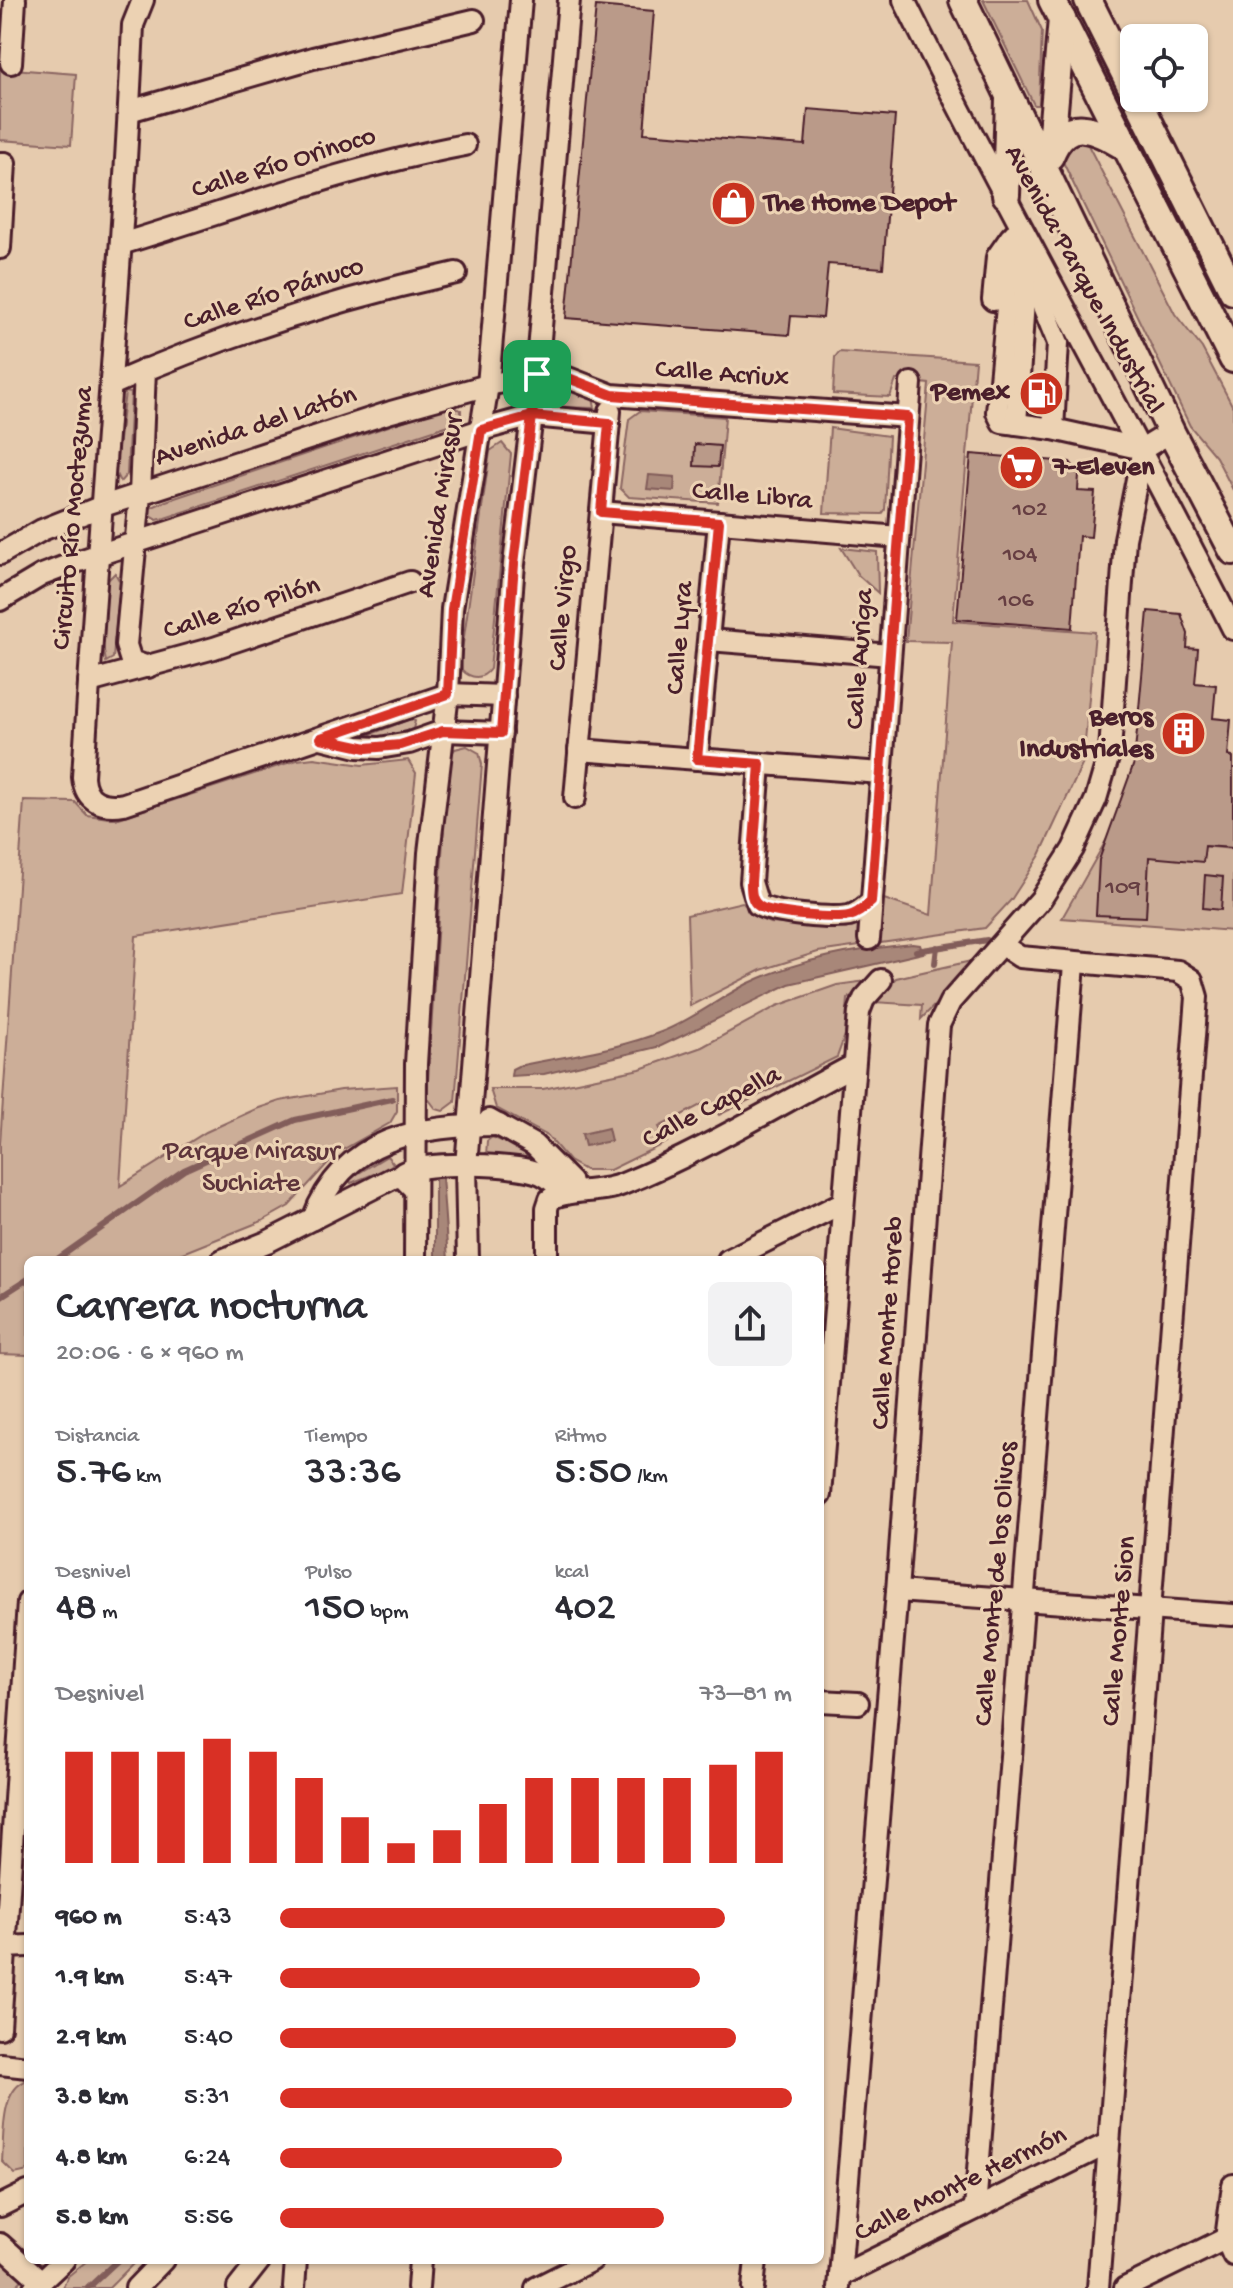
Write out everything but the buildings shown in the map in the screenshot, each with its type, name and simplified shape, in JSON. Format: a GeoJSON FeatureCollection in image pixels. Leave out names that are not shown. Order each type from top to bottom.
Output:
{"type":"FeatureCollection","features":[{"type":"Feature","properties":{"kind":"main road"},"geometry":{"type":"LineString","coordinates":[[963,0],[1171,432],[1233,551]]}},
{"type":"Feature","properties":{"kind":"main road"},"geometry":{"type":"LineString","coordinates":[[1088,0],[1120,64]]}},
{"type":"Feature","properties":{"kind":"main road"},"geometry":{"type":"LineString","coordinates":[[1050,183],[1060,6]]}},
{"type":"Feature","properties":{"kind":"main road"},"geometry":{"type":"LineString","coordinates":[[1060,6],[1233,359]]}},
{"type":"Feature","properties":{"kind":"main road"},"geometry":{"type":"LineString","coordinates":[[1006,195],[1009,96]]}},
{"type":"Feature","properties":{"kind":"main road"},"geometry":{"type":"LineString","coordinates":[[1144,112],[1233,291]]}},
{"type":"Feature","properties":{"kind":"main road"},"geometry":{"type":"LineString","coordinates":[[1050,155],[1060,136],[1076,128],[1103,134],[1127,148]]}},
{"type":"Feature","properties":{"kind":"street","name":"Circuito Río Moctezuma"},"geometry":{"type":"LineString","coordinates":[[143,0],[133,25],[113,384],[96,556],[83,784],[91,799],[103,804],[124,804],[448,694]]}},
{"type":"Feature","properties":{"kind":"street","name":"Avenida Mirasur"},"geometry":{"type":"LineString","coordinates":[[415,1256],[414,1131],[419,986],[448,694],[452,609],[488,385],[521,0]]}},
{"type":"Feature","properties":{"kind":"street"},"geometry":{"type":"LineString","coordinates":[[468,1256],[466,1166],[514,564],[537,374],[569,0]]}},
{"type":"Feature","properties":{"kind":"street","name":"Avenida Parque Industrial"},"geometry":{"type":"LineString","coordinates":[[904,0],[1143,449],[1233,629]]}},
{"type":"Feature","properties":{"kind":"street"},"geometry":{"type":"LineString","coordinates":[[10,3],[11,63]]}},
{"type":"Feature","properties":{"kind":"street"},"geometry":{"type":"LineString","coordinates":[[129,111],[313,58],[474,20]]}},
{"type":"Feature","properties":{"kind":"street","name":"Calle Río Orinoco"},"geometry":{"type":"LineString","coordinates":[[121,244],[376,163],[465,145]]}},
{"type":"Feature","properties":{"kind":"street"},"geometry":{"type":"LineString","coordinates":[[0,248],[2,163]]}},
{"type":"Feature","properties":{"kind":"street"},"geometry":{"type":"LineString","coordinates":[[1006,195],[1014,234],[1048,318],[1028,425]]}},
{"type":"Feature","properties":{"kind":"street"},"geometry":{"type":"LineString","coordinates":[[1014,234],[997,412],[1028,425],[1143,449],[1171,432]]}},
{"type":"Feature","properties":{"kind":"street"},"geometry":{"type":"LineString","coordinates":[[1027,265],[1028,425]]}},
{"type":"Feature","properties":{"kind":"street","name":"Calle Río Pánuco"},"geometry":{"type":"LineString","coordinates":[[113,384],[145,369],[298,313],[456,273]]}},
{"type":"Feature","properties":{"kind":"street"},"geometry":{"type":"LineString","coordinates":[[1028,425],[1038,293]]}},
{"type":"Feature","properties":{"kind":"street"},"geometry":{"type":"LineString","coordinates":[[145,369],[140,495],[126,649],[135,664],[148,667]]}},
{"type":"Feature","properties":{"kind":"street","name":"Calle Acriux"},"geometry":{"type":"LineString","coordinates":[[537,374],[553,372],[612,395],[908,417]]}},
{"type":"Feature","properties":{"kind":"street","name":"Avenida del Latón"},"geometry":{"type":"LineString","coordinates":[[0,554],[42,530],[100,507],[391,412],[537,374]]}},
{"type":"Feature","properties":{"kind":"street","name":"Calle Auriga"},"geometry":{"type":"LineString","coordinates":[[869,939],[911,383]]}},
{"type":"Feature","properties":{"kind":"street","name":"Calle Virgo"},"geometry":{"type":"LineString","coordinates":[[575,798],[612,395]]}},
{"type":"Feature","properties":{"kind":"street"},"geometry":{"type":"LineString","coordinates":[[0,600],[42,575],[481,430],[532,416],[609,423]]}},
{"type":"Feature","properties":{"kind":"street","name":"Calle Monte Horeb"},"geometry":{"type":"LineString","coordinates":[[840,2282],[897,1591],[938,1032],[950,1002],[1041,899],[1070,854],[1104,774],[1114,716],[1125,539],[1143,449]]}},
{"type":"Feature","properties":{"kind":"street","name":"Calle Libra"},"geometry":{"type":"LineString","coordinates":[[601,512],[899,537]]}},
{"type":"Feature","properties":{"kind":"street","name":"Calle Lyra"},"geometry":{"type":"LineString","coordinates":[[697,759],[719,522]]}},
{"type":"Feature","properties":{"kind":"street","name":"Calle Río Pilón"},"geometry":{"type":"LineString","coordinates":[[89,682],[280,627],[410,582]]}},
{"type":"Feature","properties":{"kind":"street"},"geometry":{"type":"LineString","coordinates":[[709,640],[890,655]]}},
{"type":"Feature","properties":{"kind":"street"},"geometry":{"type":"LineString","coordinates":[[448,694],[504,696]]}},
{"type":"Feature","properties":{"kind":"street"},"geometry":{"type":"LineString","coordinates":[[321,738],[357,747],[379,748],[409,743],[443,731],[501,733]]}},
{"type":"Feature","properties":{"kind":"street"},"geometry":{"type":"LineString","coordinates":[[579,750],[881,773]]}},
{"type":"Feature","properties":{"kind":"street"},"geometry":{"type":"LineString","coordinates":[[760,764],[751,882],[758,905],[778,912],[843,916],[854,915],[871,902]]}},
{"type":"Feature","properties":{"kind":"street"},"geometry":{"type":"LineString","coordinates":[[1002,945],[1020,957],[1074,964]]}},
{"type":"Feature","properties":{"kind":"street","name":"Calle Monte Sion"},"geometry":{"type":"LineString","coordinates":[[1074,964],[1178,971],[1192,980],[1197,997],[1098,2288]]}},
{"type":"Feature","properties":{"kind":"street","name":"Calle Monte de los Olivos"},"geometry":{"type":"LineString","coordinates":[[975,2209],[1074,964]]}},
{"type":"Feature","properties":{"kind":"street"},"geometry":{"type":"LineString","coordinates":[[824,1392],[861,1004],[881,980]]}},
{"type":"Feature","properties":{"kind":"street","name":"Calle Capella"},"geometry":{"type":"LineString","coordinates":[[565,1194],[592,1193],[638,1177],[854,1065]]}},
{"type":"Feature","properties":{"kind":"street"},"geometry":{"type":"LineString","coordinates":[[472,1101],[483,1115],[534,1145],[565,1178],[592,1193]]}},
{"type":"Feature","properties":{"kind":"street"},"geometry":{"type":"LineString","coordinates":[[313,1219],[324,1194],[349,1164],[384,1142],[414,1131],[499,1125]]}},
{"type":"Feature","properties":{"kind":"street"},"geometry":{"type":"LineString","coordinates":[[231,1256],[313,1219],[415,1166],[466,1166],[539,1173],[565,1194]]}},
{"type":"Feature","properties":{"kind":"street"},"geometry":{"type":"LineString","coordinates":[[466,1191],[478,1178],[504,1169]]}},
{"type":"Feature","properties":{"kind":"street"},"geometry":{"type":"LineString","coordinates":[[393,1178],[401,1176],[415,1190]]}},
{"type":"Feature","properties":{"kind":"street"},"geometry":{"type":"LineString","coordinates":[[547,1256],[547,1205],[550,1199],[565,1194]]}},
{"type":"Feature","properties":{"kind":"street"},"geometry":{"type":"LineString","coordinates":[[736,1256],[842,1203]]}},
{"type":"Feature","properties":{"kind":"street"},"geometry":{"type":"LineString","coordinates":[[897,1591],[1233,1615]]}},
{"type":"Feature","properties":{"kind":"street"},"geometry":{"type":"LineString","coordinates":[[0,2028],[5,1947],[20,1823],[24,1695]]}},
{"type":"Feature","properties":{"kind":"street"},"geometry":{"type":"LineString","coordinates":[[824,1701],[858,1703]]}},
{"type":"Feature","properties":{"kind":"street"},"geometry":{"type":"LineString","coordinates":[[5,1947],[24,1946]]}},
{"type":"Feature","properties":{"kind":"street"},"geometry":{"type":"LineString","coordinates":[[0,2064],[24,2067]]}},
{"type":"Feature","properties":{"kind":"street","name":"Calle Monte Hermón"},"geometry":{"type":"LineString","coordinates":[[840,2282],[975,2209],[1107,2144]]}},
{"type":"Feature","properties":{"kind":"street"},"geometry":{"type":"LineString","coordinates":[[1125,2288],[1231,2243],[1233,2185]]}},
{"type":"Feature","properties":{"kind":"street"},"geometry":{"type":"LineString","coordinates":[[0,2206],[24,2194]]}},
{"type":"Feature","properties":{"kind":"street"},"geometry":{"type":"LineString","coordinates":[[0,2244],[41,2284],[60,2264]]}},
{"type":"Feature","properties":{"kind":"street"},"geometry":{"type":"LineString","coordinates":[[136,2288],[159,2264]]}},
{"type":"Feature","properties":{"kind":"street"},"geometry":{"type":"LineString","coordinates":[[238,2288],[257,2264]]}},
{"type":"Feature","properties":{"kind":"street"},"geometry":{"type":"LineString","coordinates":[[294,2288],[296,2264]]}},
{"type":"Feature","properties":{"kind":"street"},"geometry":{"type":"LineString","coordinates":[[418,2288],[420,2264]]}},
{"type":"Feature","properties":{"kind":"street"},"geometry":{"type":"LineString","coordinates":[[536,2288],[584,2264]]}},
{"type":"Feature","properties":{"kind":"street"},"geometry":{"type":"LineString","coordinates":[[753,2288],[756,2264]]}},
{"type":"Feature","properties":{"kind":"green space"},"geometry":{"type":"Polygon","coordinates":[[[983,0],[1028,0],[1042,31],[1039,105],[1034,105],[983,0]]]}},
{"type":"Feature","properties":{"kind":"green space"},"geometry":{"type":"Polygon","coordinates":[[[0,68],[76,74],[71,145],[0,140],[0,68]]]}},
{"type":"Feature","properties":{"kind":"green space"},"geometry":{"type":"Polygon","coordinates":[[[1078,140],[1088,145],[1175,314],[1202,348],[1233,407],[1233,490],[1216,457],[1190,426],[1062,160],[1064,145],[1078,140]]]}},
{"type":"Feature","properties":{"kind":"green space"},"geometry":{"type":"Polygon","coordinates":[[[839,352],[975,361],[953,621],[1095,632],[1083,763],[1040,855],[1011,900],[985,928],[818,952],[761,970],[690,1006],[687,915],[742,902],[757,918],[770,923],[846,929],[866,918],[881,898],[931,915],[952,642],[906,641],[929,384],[896,380],[890,397],[833,394],[835,357],[839,352]]]}},
{"type":"Feature","properties":{"kind":"green space"},"geometry":{"type":"Polygon","coordinates":[[[560,384],[593,398],[595,408],[559,407],[555,398],[560,384]]]}},
{"type":"Feature","properties":{"kind":"green space"},"geometry":{"type":"Polygon","coordinates":[[[125,392],[131,393],[127,474],[120,482],[115,472],[125,392]]]}},
{"type":"Feature","properties":{"kind":"green space"},"geometry":{"type":"Polygon","coordinates":[[[448,406],[461,410],[461,418],[455,423],[165,518],[157,520],[150,516],[150,508],[166,501],[448,406]]]}},
{"type":"Feature","properties":{"kind":"green space"},"geometry":{"type":"Polygon","coordinates":[[[640,411],[725,417],[718,503],[629,497],[620,488],[629,419],[640,411]]]}},
{"type":"Feature","properties":{"kind":"green space"},"geometry":{"type":"Polygon","coordinates":[[[830,428],[889,436],[885,510],[882,514],[824,513],[830,428]]]}},
{"type":"Feature","properties":{"kind":"green space"},"geometry":{"type":"Polygon","coordinates":[[[502,443],[511,454],[490,669],[476,677],[462,670],[461,658],[490,451],[502,443]]]}},
{"type":"Feature","properties":{"kind":"green space"},"geometry":{"type":"Polygon","coordinates":[[[841,548],[877,552],[878,593],[858,575],[841,548]]]}},
{"type":"Feature","properties":{"kind":"green space"},"geometry":{"type":"Polygon","coordinates":[[[115,573],[120,582],[113,658],[106,662],[103,646],[108,580],[115,573]]]}},
{"type":"Feature","properties":{"kind":"green space"},"geometry":{"type":"Polygon","coordinates":[[[410,719],[415,721],[413,729],[388,737],[366,736],[410,719]]]}},
{"type":"Feature","properties":{"kind":"green space"},"geometry":{"type":"Polygon","coordinates":[[[467,746],[479,753],[482,764],[455,1102],[443,1111],[436,1109],[427,1097],[448,759],[455,749],[467,746]]]}},
{"type":"Feature","properties":{"kind":"green space","name":"Parque Mirasur Suchiate"},"geometry":{"type":"Polygon","coordinates":[[[314,758],[362,765],[408,760],[416,773],[402,894],[136,936],[120,1186],[206,1132],[280,1101],[341,1090],[397,1086],[397,1111],[390,1123],[337,1153],[289,1206],[262,1221],[175,1256],[24,1256],[24,1355],[0,1354],[0,1143],[24,801],[75,802],[87,815],[116,819],[297,760],[314,758]]]}},
{"type":"Feature","properties":{"kind":"green space"},"geometry":{"type":"Polygon","coordinates":[[[1108,837],[1233,849],[1233,931],[1062,918],[1108,837]]]}},
{"type":"Feature","properties":{"kind":"green space"},"geometry":{"type":"Polygon","coordinates":[[[980,959],[921,1019],[922,1005],[872,1002],[896,978],[980,959]]]}},
{"type":"Feature","properties":{"kind":"green space"},"geometry":{"type":"Polygon","coordinates":[[[867,981],[848,999],[845,1035],[837,1057],[719,1115],[710,1100],[659,1127],[667,1142],[610,1170],[585,1170],[569,1161],[548,1136],[496,1108],[490,1089],[543,1089],[640,1069],[702,1047],[777,1006],[837,985],[867,981]]]}},
{"type":"Feature","properties":{"kind":"green space"},"geometry":{"type":"Polygon","coordinates":[[[492,1137],[526,1151],[526,1158],[486,1156],[487,1141],[492,1137]]]}},
{"type":"Feature","properties":{"kind":"green space"},"geometry":{"type":"Polygon","coordinates":[[[387,1156],[393,1163],[389,1168],[351,1183],[349,1179],[387,1156]]]}},
{"type":"Feature","properties":{"kind":"green space"},"geometry":{"type":"Polygon","coordinates":[[[24,2082],[24,2172],[15,2174],[2,2161],[5,2114],[12,2093],[24,2082]]]}},
{"type":"Feature","properties":{"kind":"green space"},"geometry":{"type":"Polygon","coordinates":[[[0,2260],[22,2280],[14,2288],[0,2288],[0,2260]]]}},
{"type":"Feature","properties":{"kind":"green space"},"geometry":{"type":"Polygon","coordinates":[[[83,2264],[133,2264],[109,2288],[63,2288],[67,2277],[83,2264]]]}},
{"type":"Feature","properties":{"kind":"shaded area"},"geometry":{"type":"Polygon","coordinates":[[[649,475],[675,477],[674,491],[647,489],[649,475]]]}},
{"type":"Feature","properties":{"kind":"shaded area"},"geometry":{"type":"Polygon","coordinates":[[[920,945],[923,953],[789,984],[661,1046],[544,1074],[511,1076],[512,1069],[518,1066],[608,1048],[661,1032],[747,984],[787,968],[849,952],[920,945]]]}},
{"type":"Feature","properties":{"kind":"shaded area"},"geometry":{"type":"Polygon","coordinates":[[[608,1128],[611,1141],[585,1146],[582,1134],[608,1128]]]}},
{"type":"Feature","properties":{"kind":"shaded area"},"geometry":{"type":"Polygon","coordinates":[[[435,1176],[442,1176],[448,1256],[435,1256],[435,1176]]]}},
{"type":"Feature","properties":{"kind":"waterway"},"geometry":{"type":"LineString","coordinates":[[916,951],[987,940]]}},
{"type":"Feature","properties":{"kind":"waterway"},"geometry":{"type":"LineString","coordinates":[[935,963],[937,947]]}},
{"type":"Feature","properties":{"kind":"waterway"},"geometry":{"type":"LineString","coordinates":[[62,1256],[184,1170],[295,1120],[392,1099]]}},
{"type":"Feature","properties":{"kind":"waterway"},"geometry":{"type":"LineString","coordinates":[[0,1297],[24,1282]]}},
{"type":"Feature","properties":{"kind":"waterway"},"geometry":{"type":"LineString","coordinates":[[88,2288],[114,2264]]}},
{"type":"Feature","properties":{"kind":"place","name":"The Home Depot"},"geometry":{"type":"Point","coordinates":[733,204]}},
{"type":"Feature","properties":{"kind":"place","name":"Pemex"},"geometry":{"type":"Point","coordinates":[1041,393]}},
{"type":"Feature","properties":{"kind":"place","name":"7-Eleven"},"geometry":{"type":"Point","coordinates":[1022,468]}},
{"type":"Feature","properties":{"kind":"place","name":"Beros Industriales"},"geometry":{"type":"Point","coordinates":[1184,734]}},
{"type":"Feature","properties":{"kind":"route"},"geometry":{"type":"LineString","coordinates":[[537,374],[532,416],[481,430],[452,609],[448,694],[321,738],[367,748],[409,743],[443,731],[501,733],[514,564],[532,416],[609,423],[601,512],[719,522],[697,759],[760,764],[751,882],[754,901],[761,908],[778,912],[854,915],[871,902],[908,417],[612,395],[553,372],[537,374]]}}]}
